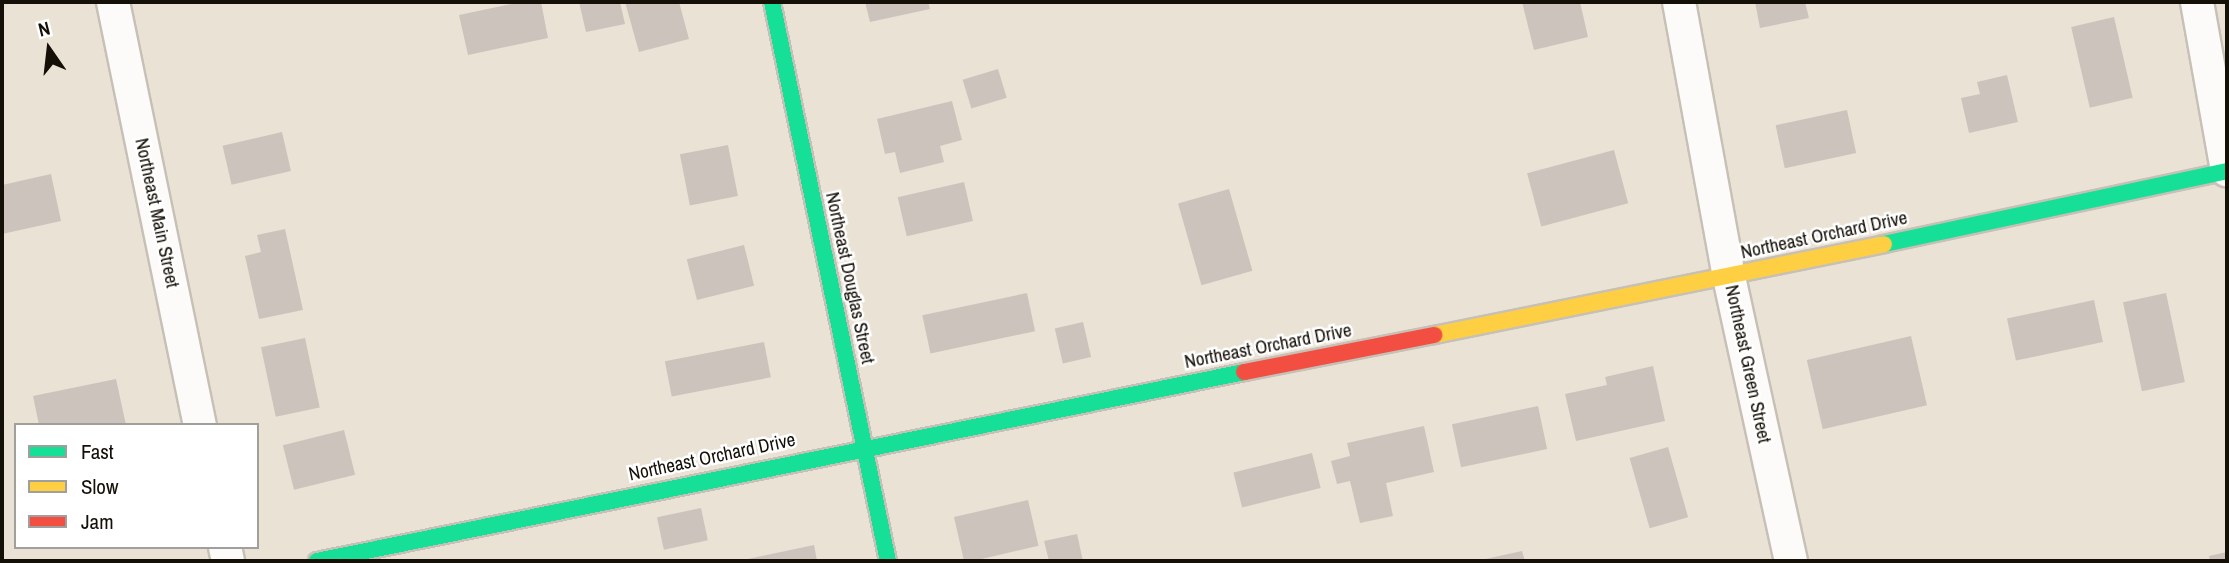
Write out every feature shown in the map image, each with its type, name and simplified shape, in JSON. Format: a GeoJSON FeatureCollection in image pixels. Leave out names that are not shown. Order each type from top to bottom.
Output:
{"type":"FeatureCollection","features":[{"type":"Feature","properties":{"kind":"street","name":"Northeast Main Street"},"geometry":{"type":"LineString","coordinates":[[113,2],[200,423]]}},
{"type":"Feature","properties":{"kind":"street","name":"Northeast Douglas Street"},"geometry":{"type":"LineString","coordinates":[[772,2],[888,561]]}},
{"type":"Feature","properties":{"kind":"street","name":"Northeast Green Street"},"geometry":{"type":"LineString","coordinates":[[1679,2],[1729,277],[1791,561]]}},
{"type":"Feature","properties":{"kind":"street"},"geometry":{"type":"LineString","coordinates":[[2197,2],[2227,170]]}},
{"type":"Feature","properties":{"kind":"street","name":"Northeast Orchard Drive"},"geometry":{"type":"LineString","coordinates":[[317,561],[863,447],[1729,277],[2227,170]]}},
{"type":"Feature","properties":{"kind":"building"},"geometry":{"type":"Polygon","coordinates":[[[521,2],[541,2],[548,38],[468,55],[459,15],[521,2]]]}},
{"type":"Feature","properties":{"kind":"building"},"geometry":{"type":"Polygon","coordinates":[[[579,2],[620,2],[625,24],[586,32],[579,2]]]}},
{"type":"Feature","properties":{"kind":"building"},"geometry":{"type":"Polygon","coordinates":[[[625,2],[679,2],[689,39],[639,52],[625,2]]]}},
{"type":"Feature","properties":{"kind":"building"},"geometry":{"type":"Polygon","coordinates":[[[865,2],[928,2],[930,9],[870,22],[865,2]]]}},
{"type":"Feature","properties":{"kind":"building"},"geometry":{"type":"Polygon","coordinates":[[[1522,2],[1580,2],[1588,37],[1534,50],[1522,2]]]}},
{"type":"Feature","properties":{"kind":"building"},"geometry":{"type":"Polygon","coordinates":[[[1755,2],[1805,2],[1809,18],[1760,28],[1755,2]]]}},
{"type":"Feature","properties":{"kind":"building"},"geometry":{"type":"Polygon","coordinates":[[[2114,17],[2133,98],[2090,108],[2071,27],[2114,17]]]}},
{"type":"Feature","properties":{"kind":"building"},"geometry":{"type":"Polygon","coordinates":[[[998,69],[1007,98],[971,109],[963,80],[998,69]]]}},
{"type":"Feature","properties":{"kind":"building"},"geometry":{"type":"Polygon","coordinates":[[[2007,75],[2018,122],[1969,133],[1961,98],[1980,94],[1977,82],[2007,75]]]}},
{"type":"Feature","properties":{"kind":"building"},"geometry":{"type":"Polygon","coordinates":[[[952,101],[962,140],[940,146],[944,162],[900,173],[895,152],[885,154],[877,119],[952,101]]]}},
{"type":"Feature","properties":{"kind":"building"},"geometry":{"type":"Polygon","coordinates":[[[1847,110],[1856,153],[1785,168],[1776,125],[1847,110]]]}},
{"type":"Feature","properties":{"kind":"building"},"geometry":{"type":"Polygon","coordinates":[[[282,132],[291,171],[232,185],[223,146],[282,132]]]}},
{"type":"Feature","properties":{"kind":"building"},"geometry":{"type":"Polygon","coordinates":[[[728,145],[738,196],[690,205],[680,154],[728,145]]]}},
{"type":"Feature","properties":{"kind":"building"},"geometry":{"type":"Polygon","coordinates":[[[1614,150],[1628,203],[1541,226],[1527,173],[1614,150]]]}},
{"type":"Feature","properties":{"kind":"building"},"geometry":{"type":"Polygon","coordinates":[[[51,174],[61,221],[2,234],[2,185],[51,174]]]}},
{"type":"Feature","properties":{"kind":"building"},"geometry":{"type":"Polygon","coordinates":[[[964,182],[973,221],[907,236],[898,197],[964,182]]]}},
{"type":"Feature","properties":{"kind":"building"},"geometry":{"type":"Polygon","coordinates":[[[1229,189],[1252,271],[1201,285],[1178,204],[1229,189]]]}},
{"type":"Feature","properties":{"kind":"building"},"geometry":{"type":"Polygon","coordinates":[[[285,229],[303,310],[259,319],[245,256],[261,252],[257,235],[285,229]]]}},
{"type":"Feature","properties":{"kind":"building"},"geometry":{"type":"Polygon","coordinates":[[[744,245],[754,286],[697,300],[687,259],[744,245]]]}},
{"type":"Feature","properties":{"kind":"building"},"geometry":{"type":"Polygon","coordinates":[[[1027,293],[1035,331],[930,353],[922,315],[1027,293]]]}},
{"type":"Feature","properties":{"kind":"building"},"geometry":{"type":"Polygon","coordinates":[[[2166,293],[2185,382],[2142,391],[2123,302],[2166,293]]]}},
{"type":"Feature","properties":{"kind":"building"},"geometry":{"type":"Polygon","coordinates":[[[2094,300],[2103,342],[2016,361],[2007,319],[2094,300]]]}},
{"type":"Feature","properties":{"kind":"building"},"geometry":{"type":"Polygon","coordinates":[[[1083,322],[1091,357],[1063,364],[1055,329],[1083,322]]]}},
{"type":"Feature","properties":{"kind":"building"},"geometry":{"type":"Polygon","coordinates":[[[1911,336],[1927,405],[1823,429],[1807,360],[1911,336]]]}},
{"type":"Feature","properties":{"kind":"building"},"geometry":{"type":"Polygon","coordinates":[[[305,338],[320,407],[276,417],[261,347],[305,338]]]}},
{"type":"Feature","properties":{"kind":"building"},"geometry":{"type":"Polygon","coordinates":[[[764,342],[771,377],[672,397],[665,361],[764,342]]]}},
{"type":"Feature","properties":{"kind":"building"},"geometry":{"type":"Polygon","coordinates":[[[1653,366],[1665,421],[1576,441],[1565,394],[1607,385],[1605,377],[1653,366]]]}},
{"type":"Feature","properties":{"kind":"building"},"geometry":{"type":"Polygon","coordinates":[[[116,379],[126,423],[39,423],[33,396],[116,379]]]}},
{"type":"Feature","properties":{"kind":"building"},"geometry":{"type":"Polygon","coordinates":[[[1538,406],[1547,449],[1461,467],[1452,424],[1538,406]]]}},
{"type":"Feature","properties":{"kind":"building"},"geometry":{"type":"Polygon","coordinates":[[[1424,426],[1434,472],[1386,483],[1393,516],[1360,523],[1350,481],[1337,484],[1331,461],[1350,456],[1347,443],[1424,426]]]}},
{"type":"Feature","properties":{"kind":"building"},"geometry":{"type":"Polygon","coordinates":[[[344,430],[355,475],[294,490],[283,445],[344,430]]]}},
{"type":"Feature","properties":{"kind":"building"},"geometry":{"type":"Polygon","coordinates":[[[1668,447],[1688,517],[1650,528],[1630,458],[1668,447]]]}},
{"type":"Feature","properties":{"kind":"building"},"geometry":{"type":"Polygon","coordinates":[[[1312,453],[1321,488],[1242,508],[1233,473],[1312,453]]]}},
{"type":"Feature","properties":{"kind":"building"},"geometry":{"type":"Polygon","coordinates":[[[1028,500],[1039,546],[964,561],[954,517],[1028,500]]]}},
{"type":"Feature","properties":{"kind":"building"},"geometry":{"type":"Polygon","coordinates":[[[701,508],[708,540],[664,550],[657,517],[701,508]]]}},
{"type":"Feature","properties":{"kind":"building"},"geometry":{"type":"Polygon","coordinates":[[[1077,534],[1083,561],[1049,561],[1044,541],[1077,534]]]}},
{"type":"Feature","properties":{"kind":"building"},"geometry":{"type":"Polygon","coordinates":[[[814,545],[817,561],[743,561],[743,560],[814,545]]]}},
{"type":"Feature","properties":{"kind":"building"},"geometry":{"type":"Polygon","coordinates":[[[1522,551],[1525,561],[1481,560],[1522,551]]]}},
{"type":"Feature","properties":{"kind":"building"},"geometry":{"type":"Polygon","coordinates":[[[2227,552],[2227,561],[2210,561],[2209,556],[2227,552]]]}},
{"type":"Feature","properties":{"kind":"traffic: fast"},"geometry":{"type":"LineString","coordinates":[[772,2],[888,561]]}},
{"type":"Feature","properties":{"kind":"traffic: fast"},"geometry":{"type":"LineString","coordinates":[[1884,244],[2227,171]]}},
{"type":"Feature","properties":{"kind":"traffic: fast"},"geometry":{"type":"LineString","coordinates":[[317,561],[1244,372]]}},
{"type":"Feature","properties":{"kind":"traffic: slow"},"geometry":{"type":"LineString","coordinates":[[1434,335],[1884,244]]}},
{"type":"Feature","properties":{"kind":"traffic: jam"},"geometry":{"type":"LineString","coordinates":[[1244,372],[1434,335]]}}]}
